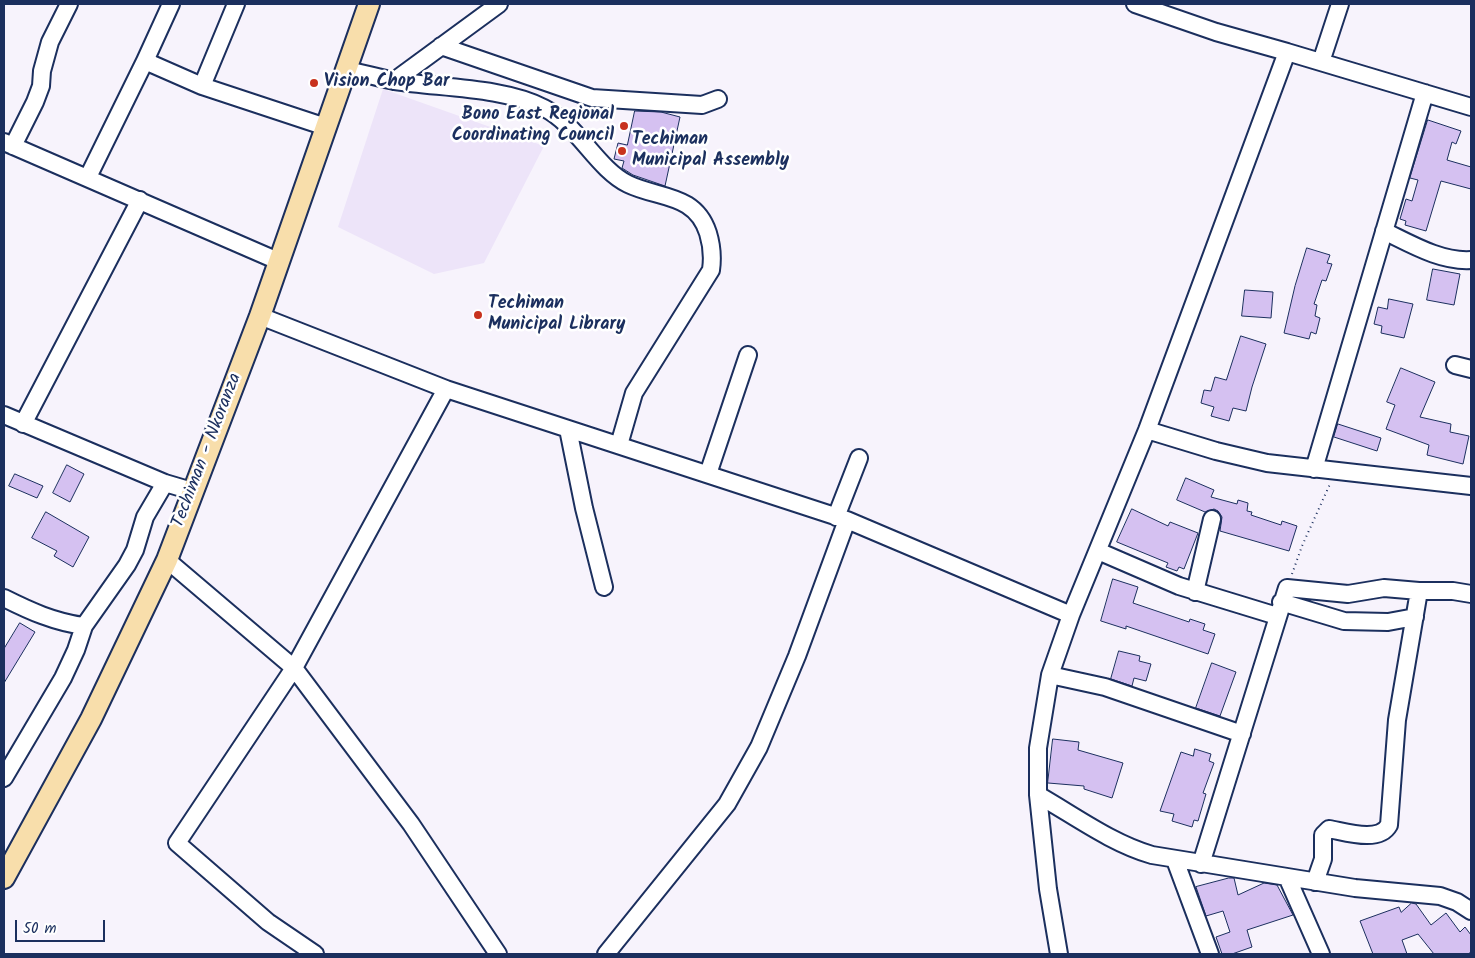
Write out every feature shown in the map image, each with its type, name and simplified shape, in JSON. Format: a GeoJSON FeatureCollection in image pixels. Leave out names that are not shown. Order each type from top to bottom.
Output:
{"type":"FeatureCollection","features":[{"type":"Feature","properties":{"kind":"main road","name":"Techiman - Nkoranza"},"geometry":{"type":"LineString","coordinates":[[4,878],[91,719],[167,560],[260,316],[369,4]]}},
{"type":"Feature","properties":{"kind":"street"},"geometry":{"type":"LineString","coordinates":[[69,4],[50,42],[42,71],[41,86],[35,102],[8,144],[88,177],[278,261]]}},
{"type":"Feature","properties":{"kind":"street"},"geometry":{"type":"LineString","coordinates":[[88,177],[145,61],[170,4]]}},
{"type":"Feature","properties":{"kind":"street"},"geometry":{"type":"LineString","coordinates":[[202,86],[236,4]]}},
{"type":"Feature","properties":{"kind":"street"},"geometry":{"type":"LineString","coordinates":[[394,81],[500,4]]}},
{"type":"Feature","properties":{"kind":"street"},"geometry":{"type":"LineString","coordinates":[[1135,4],[1216,32],[1471,106]]}},
{"type":"Feature","properties":{"kind":"street"},"geometry":{"type":"LineString","coordinates":[[1321,62],[1340,4]]}},
{"type":"Feature","properties":{"kind":"street"},"geometry":{"type":"LineString","coordinates":[[441,46],[592,98],[702,105],[718,99]]}},
{"type":"Feature","properties":{"kind":"street"},"geometry":{"type":"LineString","coordinates":[[1060,954],[1048,889],[1038,795],[1038,748],[1050,676],[1071,615],[1147,430],[1287,52]]}},
{"type":"Feature","properties":{"kind":"street"},"geometry":{"type":"LineString","coordinates":[[145,61],[202,86],[326,127]]}},
{"type":"Feature","properties":{"kind":"street"},"geometry":{"type":"LineString","coordinates":[[347,70],[394,81],[525,100],[539,106],[570,127],[616,176],[628,184],[679,200],[695,208],[706,226],[711,243],[713,257],[711,270],[634,393],[619,445]]}},
{"type":"Feature","properties":{"kind":"street"},"geometry":{"type":"LineString","coordinates":[[1314,469],[1425,93]]}},
{"type":"Feature","properties":{"kind":"street"},"geometry":{"type":"LineString","coordinates":[[23,424],[140,200]]}},
{"type":"Feature","properties":{"kind":"street"},"geometry":{"type":"LineString","coordinates":[[1384,231],[1414,246],[1448,258],[1471,260]]}},
{"type":"Feature","properties":{"kind":"street"},"geometry":{"type":"LineString","coordinates":[[260,316],[446,390],[841,518],[1071,615]]}},
{"type":"Feature","properties":{"kind":"street"},"geometry":{"type":"LineString","coordinates":[[708,474],[748,355]]}},
{"type":"Feature","properties":{"kind":"street"},"geometry":{"type":"LineString","coordinates":[[315,954],[268,922],[177,843],[294,668],[446,390]]}},
{"type":"Feature","properties":{"kind":"street"},"geometry":{"type":"LineString","coordinates":[[4,416],[165,483],[192,491]]}},
{"type":"Feature","properties":{"kind":"street"},"geometry":{"type":"LineString","coordinates":[[568,429],[584,508],[604,587]]}},
{"type":"Feature","properties":{"kind":"street"},"geometry":{"type":"LineString","coordinates":[[1147,430],[1258,461],[1471,486]]}},
{"type":"Feature","properties":{"kind":"street"},"geometry":{"type":"LineString","coordinates":[[606,954],[727,804],[755,755],[797,656],[859,458]]}},
{"type":"Feature","properties":{"kind":"street"},"geometry":{"type":"LineString","coordinates":[[4,778],[63,678],[76,650],[84,626],[127,565],[135,550],[145,517],[165,483]]}},
{"type":"Feature","properties":{"kind":"street"},"geometry":{"type":"LineString","coordinates":[[1195,592],[1212,519]]}},
{"type":"Feature","properties":{"kind":"street"},"geometry":{"type":"LineString","coordinates":[[1098,551],[1153,576],[1195,592],[1282,602],[1344,621],[1388,622],[1415,617]]}},
{"type":"Feature","properties":{"kind":"street"},"geometry":{"type":"LineString","coordinates":[[167,560],[294,668],[411,824],[498,954]]}},
{"type":"Feature","properties":{"kind":"street"},"geometry":{"type":"LineString","coordinates":[[1282,602],[1384,588],[1453,591],[1471,594]]}},
{"type":"Feature","properties":{"kind":"street"},"geometry":{"type":"LineString","coordinates":[[1315,882],[1321,869],[1322,835],[1326,831],[1330,829],[1374,835],[1381,834],[1389,825],[1397,720],[1419,591]]}},
{"type":"Feature","properties":{"kind":"street"},"geometry":{"type":"LineString","coordinates":[[4,598],[41,616],[61,623],[84,626]]}},
{"type":"Feature","properties":{"kind":"street"},"geometry":{"type":"LineString","coordinates":[[1201,864],[1282,602]]}},
{"type":"Feature","properties":{"kind":"street"},"geometry":{"type":"LineString","coordinates":[[1050,676],[1105,687],[1242,734]]}},
{"type":"Feature","properties":{"kind":"street"},"geometry":{"type":"LineString","coordinates":[[1038,795],[1130,848],[1176,860],[1315,882],[1355,888],[1440,896],[1458,902],[1471,911]]}},
{"type":"Feature","properties":{"kind":"street"},"geometry":{"type":"LineString","coordinates":[[1176,860],[1210,954]]}},
{"type":"Feature","properties":{"kind":"street"},"geometry":{"type":"LineString","coordinates":[[1286,877],[1321,954]]}},
{"type":"Feature","properties":{"kind":"path"},"geometry":{"type":"LineString","coordinates":[[1282,602],[1302,546],[1336,471]]}},
{"type":"Feature","properties":{"kind":"shaded area"},"geometry":{"type":"Polygon","coordinates":[[[383,89],[544,146],[484,263],[434,274],[338,227],[383,89]]]}},
{"type":"Feature","properties":{"kind":"building"},"geometry":{"type":"Polygon","coordinates":[[[635,111],[661,112],[680,117],[665,186],[633,175],[622,168],[624,161],[614,159],[618,143],[627,145],[635,111]]]}},
{"type":"Feature","properties":{"kind":"building"},"geometry":{"type":"Polygon","coordinates":[[[1428,120],[1461,131],[1456,144],[1452,142],[1447,160],[1471,167],[1471,189],[1441,181],[1426,231],[1405,225],[1406,221],[1400,219],[1406,199],[1412,201],[1418,180],[1410,178],[1428,120]]]}},
{"type":"Feature","properties":{"kind":"building"},"geometry":{"type":"Polygon","coordinates":[[[1307,248],[1330,255],[1327,263],[1332,264],[1326,281],[1322,280],[1314,304],[1317,305],[1315,316],[1320,318],[1316,334],[1311,332],[1309,339],[1284,333],[1295,286],[1307,248]]]}},
{"type":"Feature","properties":{"kind":"building"},"geometry":{"type":"Polygon","coordinates":[[[1433,269],[1460,274],[1454,305],[1427,300],[1433,269]]]}},
{"type":"Feature","properties":{"kind":"building"},"geometry":{"type":"Polygon","coordinates":[[[1245,290],[1273,292],[1271,318],[1242,316],[1245,290]]]}},
{"type":"Feature","properties":{"kind":"building"},"geometry":{"type":"Polygon","coordinates":[[[1389,299],[1413,304],[1404,338],[1381,333],[1382,326],[1374,324],[1378,307],[1387,309],[1389,299]]]}},
{"type":"Feature","properties":{"kind":"building"},"geometry":{"type":"Polygon","coordinates":[[[1241,336],[1266,344],[1246,411],[1233,408],[1229,421],[1211,416],[1214,407],[1201,403],[1204,390],[1211,391],[1215,377],[1226,380],[1241,336]]]}},
{"type":"Feature","properties":{"kind":"building"},"geometry":{"type":"Polygon","coordinates":[[[1401,368],[1435,382],[1420,417],[1451,424],[1450,432],[1469,436],[1463,464],[1427,455],[1429,445],[1386,429],[1395,405],[1387,402],[1401,368]]]}},
{"type":"Feature","properties":{"kind":"building"},"geometry":{"type":"Polygon","coordinates":[[[1338,424],[1381,438],[1377,451],[1334,437],[1338,424]]]}},
{"type":"Feature","properties":{"kind":"building"},"geometry":{"type":"Polygon","coordinates":[[[67,465],[84,474],[70,502],[53,493],[67,465]]]}},
{"type":"Feature","properties":{"kind":"building"},"geometry":{"type":"Polygon","coordinates":[[[15,474],[43,486],[37,498],[9,486],[15,474]]]}},
{"type":"Feature","properties":{"kind":"building"},"geometry":{"type":"Polygon","coordinates":[[[1186,478],[1214,490],[1211,497],[1237,504],[1238,500],[1248,503],[1247,511],[1252,512],[1251,515],[1281,525],[1282,521],[1297,526],[1289,551],[1220,531],[1222,517],[1218,511],[1214,509],[1205,512],[1177,500],[1186,478]]]}},
{"type":"Feature","properties":{"kind":"building"},"geometry":{"type":"Polygon","coordinates":[[[1132,509],[1168,526],[1170,522],[1198,533],[1184,569],[1179,567],[1177,571],[1166,567],[1168,563],[1117,542],[1132,509]]]}},
{"type":"Feature","properties":{"kind":"building"},"geometry":{"type":"Polygon","coordinates":[[[46,512],[89,537],[73,567],[54,556],[57,551],[32,538],[46,512]]]}},
{"type":"Feature","properties":{"kind":"building"},"geometry":{"type":"Polygon","coordinates":[[[1113,579],[1138,587],[1133,603],[1189,622],[1190,619],[1205,624],[1203,630],[1215,634],[1208,654],[1126,626],[1126,629],[1101,621],[1113,579]]]}},
{"type":"Feature","properties":{"kind":"building"},"geometry":{"type":"Polygon","coordinates":[[[20,623],[35,632],[4,683],[4,649],[20,623]]]}},
{"type":"Feature","properties":{"kind":"building"},"geometry":{"type":"Polygon","coordinates":[[[1119,651],[1140,656],[1139,661],[1151,664],[1146,681],[1134,678],[1132,686],[1111,679],[1119,651]]]}},
{"type":"Feature","properties":{"kind":"building"},"geometry":{"type":"Polygon","coordinates":[[[1212,663],[1236,672],[1220,716],[1196,708],[1212,663]]]}},
{"type":"Feature","properties":{"kind":"building"},"geometry":{"type":"Polygon","coordinates":[[[1053,739],[1079,742],[1078,750],[1123,763],[1112,798],[1084,789],[1084,786],[1048,783],[1053,739]]]}},
{"type":"Feature","properties":{"kind":"building"},"geometry":{"type":"Polygon","coordinates":[[[1195,749],[1211,754],[1209,761],[1214,763],[1203,793],[1206,794],[1198,821],[1194,820],[1192,827],[1172,821],[1174,814],[1160,811],[1181,752],[1193,756],[1195,749]]]}},
{"type":"Feature","properties":{"kind":"building"},"geometry":{"type":"Polygon","coordinates":[[[1234,878],[1238,895],[1264,883],[1277,885],[1293,915],[1247,930],[1252,947],[1232,954],[1222,954],[1216,937],[1230,932],[1223,911],[1206,916],[1196,887],[1234,878]]]}},
{"type":"Feature","properties":{"kind":"building"},"geometry":{"type":"Polygon","coordinates":[[[1412,903],[1416,904],[1431,925],[1446,913],[1460,932],[1465,927],[1471,935],[1471,952],[1468,954],[1434,954],[1418,934],[1402,940],[1407,954],[1373,954],[1360,921],[1399,907],[1401,912],[1412,903]]]}},
{"type":"Feature","properties":{"kind":"place","name":"Vision Chop Bar"},"geometry":{"type":"Point","coordinates":[314,83]}},
{"type":"Feature","properties":{"kind":"place","name":"Bono East Regional Coordinating Council"},"geometry":{"type":"Point","coordinates":[624,126]}},
{"type":"Feature","properties":{"kind":"place","name":"Techiman Municipal Assembly"},"geometry":{"type":"Point","coordinates":[622,151]}},
{"type":"Feature","properties":{"kind":"place","name":"Techiman Municipal Library"},"geometry":{"type":"Point","coordinates":[478,315]}}]}
